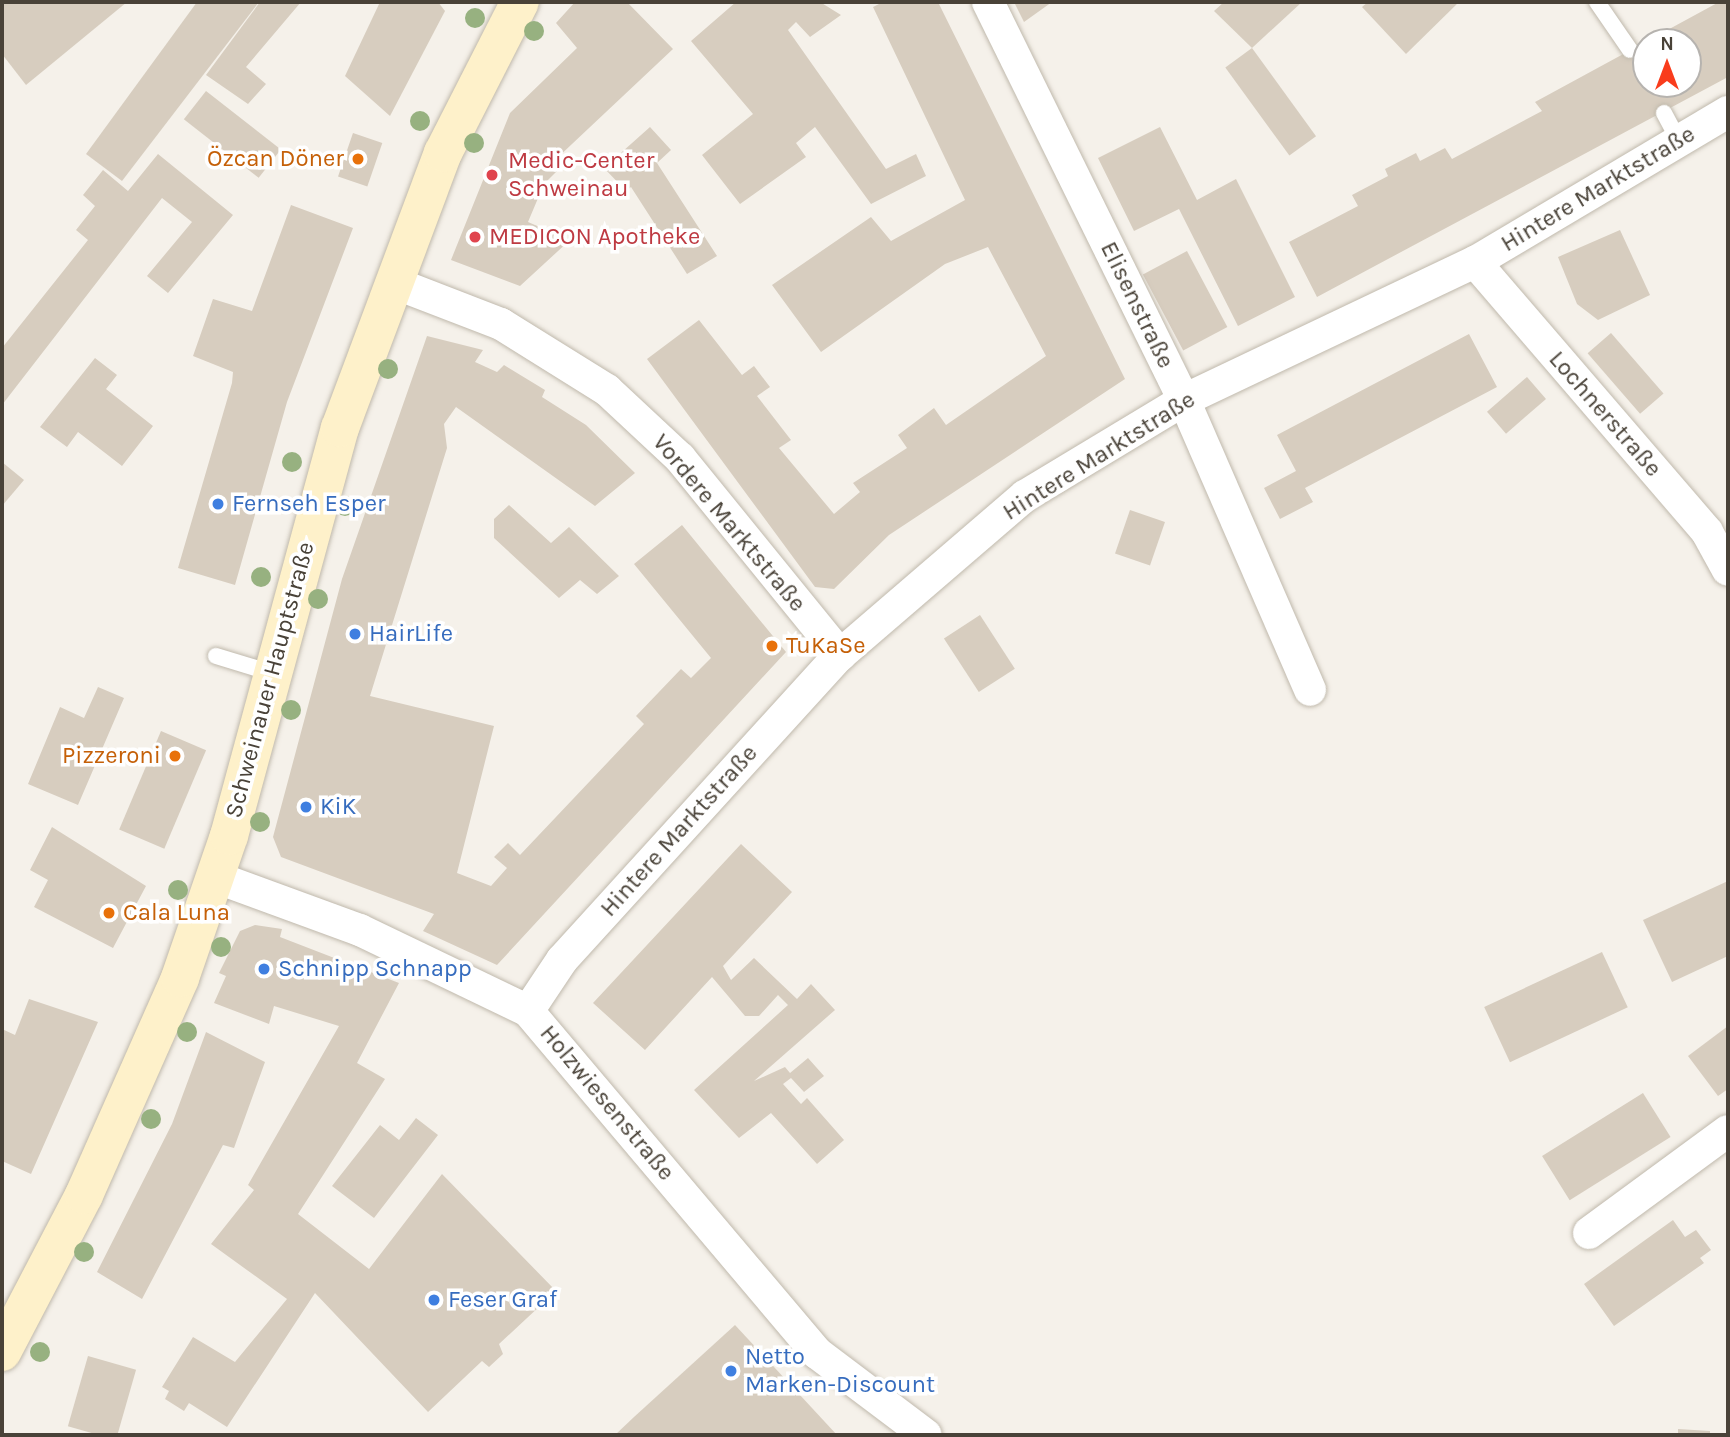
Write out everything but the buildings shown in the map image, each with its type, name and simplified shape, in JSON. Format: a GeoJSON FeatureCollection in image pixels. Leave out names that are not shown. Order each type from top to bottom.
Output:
{"type":"FeatureCollection","features":[{"type":"Feature","properties":{"kind":"main road","name":"Schweinauer Hauptstraße"},"geometry":{"type":"LineString","coordinates":[[2,1352],[144,1065],[215,877],[317,502],[392,282],[457,122],[520,2]]}},
{"type":"Feature","properties":{"kind":"street","name":"Elisenstraße"},"geometry":{"type":"LineString","coordinates":[[988,2],[1184,400],[1310,690]]}},
{"type":"Feature","properties":{"kind":"street","name":"Hintere Marktstraße"},"geometry":{"type":"LineString","coordinates":[[528,1011],[562,960],[839,655],[1026,496],[1184,400],[1475,262],[1728,112]]}},
{"type":"Feature","properties":{"kind":"street","name":"Lochnerstraße"},"geometry":{"type":"LineString","coordinates":[[1475,262],[1707,532],[1728,570]]}},
{"type":"Feature","properties":{"kind":"street","name":"Vordere Marktstraße"},"geometry":{"type":"LineString","coordinates":[[392,282],[501,324],[607,390],[680,458],[839,655]]}},
{"type":"Feature","properties":{"kind":"street","name":"Holzwiesenstraße"},"geometry":{"type":"LineString","coordinates":[[215,877],[360,930],[528,1011],[817,1353],[926,1435]]}},
{"type":"Feature","properties":{"kind":"street"},"geometry":{"type":"LineString","coordinates":[[1589,1233],[1728,1132]]}},
{"type":"Feature","properties":{"kind":"lane"},"geometry":{"type":"LineString","coordinates":[[1597,2],[1630,50]]}},
{"type":"Feature","properties":{"kind":"lane"},"geometry":{"type":"LineString","coordinates":[[1664,113],[1679,141]]}},
{"type":"Feature","properties":{"kind":"lane"},"geometry":{"type":"LineString","coordinates":[[216,656],[272,673]]}},
{"type":"Feature","properties":{"kind":"place","name":"Özcan Döner"},"geometry":{"type":"Point","coordinates":[358,159]}},
{"type":"Feature","properties":{"kind":"place","name":"Medic-Center Schweinau"},"geometry":{"type":"Point","coordinates":[492,175]}},
{"type":"Feature","properties":{"kind":"place","name":"MEDICON Apotheke"},"geometry":{"type":"Point","coordinates":[475,237]}},
{"type":"Feature","properties":{"kind":"place","name":"Fernseh Esper"},"geometry":{"type":"Point","coordinates":[218,504]}},
{"type":"Feature","properties":{"kind":"place","name":"HairLife"},"geometry":{"type":"Point","coordinates":[355,634]}},
{"type":"Feature","properties":{"kind":"place","name":"TuKaSe"},"geometry":{"type":"Point","coordinates":[772,646]}},
{"type":"Feature","properties":{"kind":"place","name":"Pizzeroni"},"geometry":{"type":"Point","coordinates":[175,756]}},
{"type":"Feature","properties":{"kind":"place","name":"KiK"},"geometry":{"type":"Point","coordinates":[306,807]}},
{"type":"Feature","properties":{"kind":"place","name":"Cala Luna"},"geometry":{"type":"Point","coordinates":[109,913]}},
{"type":"Feature","properties":{"kind":"place","name":"Schnipp Schnapp"},"geometry":{"type":"Point","coordinates":[264,969]}},
{"type":"Feature","properties":{"kind":"place","name":"Feser Graf"},"geometry":{"type":"Point","coordinates":[434,1300]}},
{"type":"Feature","properties":{"kind":"place","name":"Netto Marken-Discount"},"geometry":{"type":"Point","coordinates":[731,1371]}}]}
